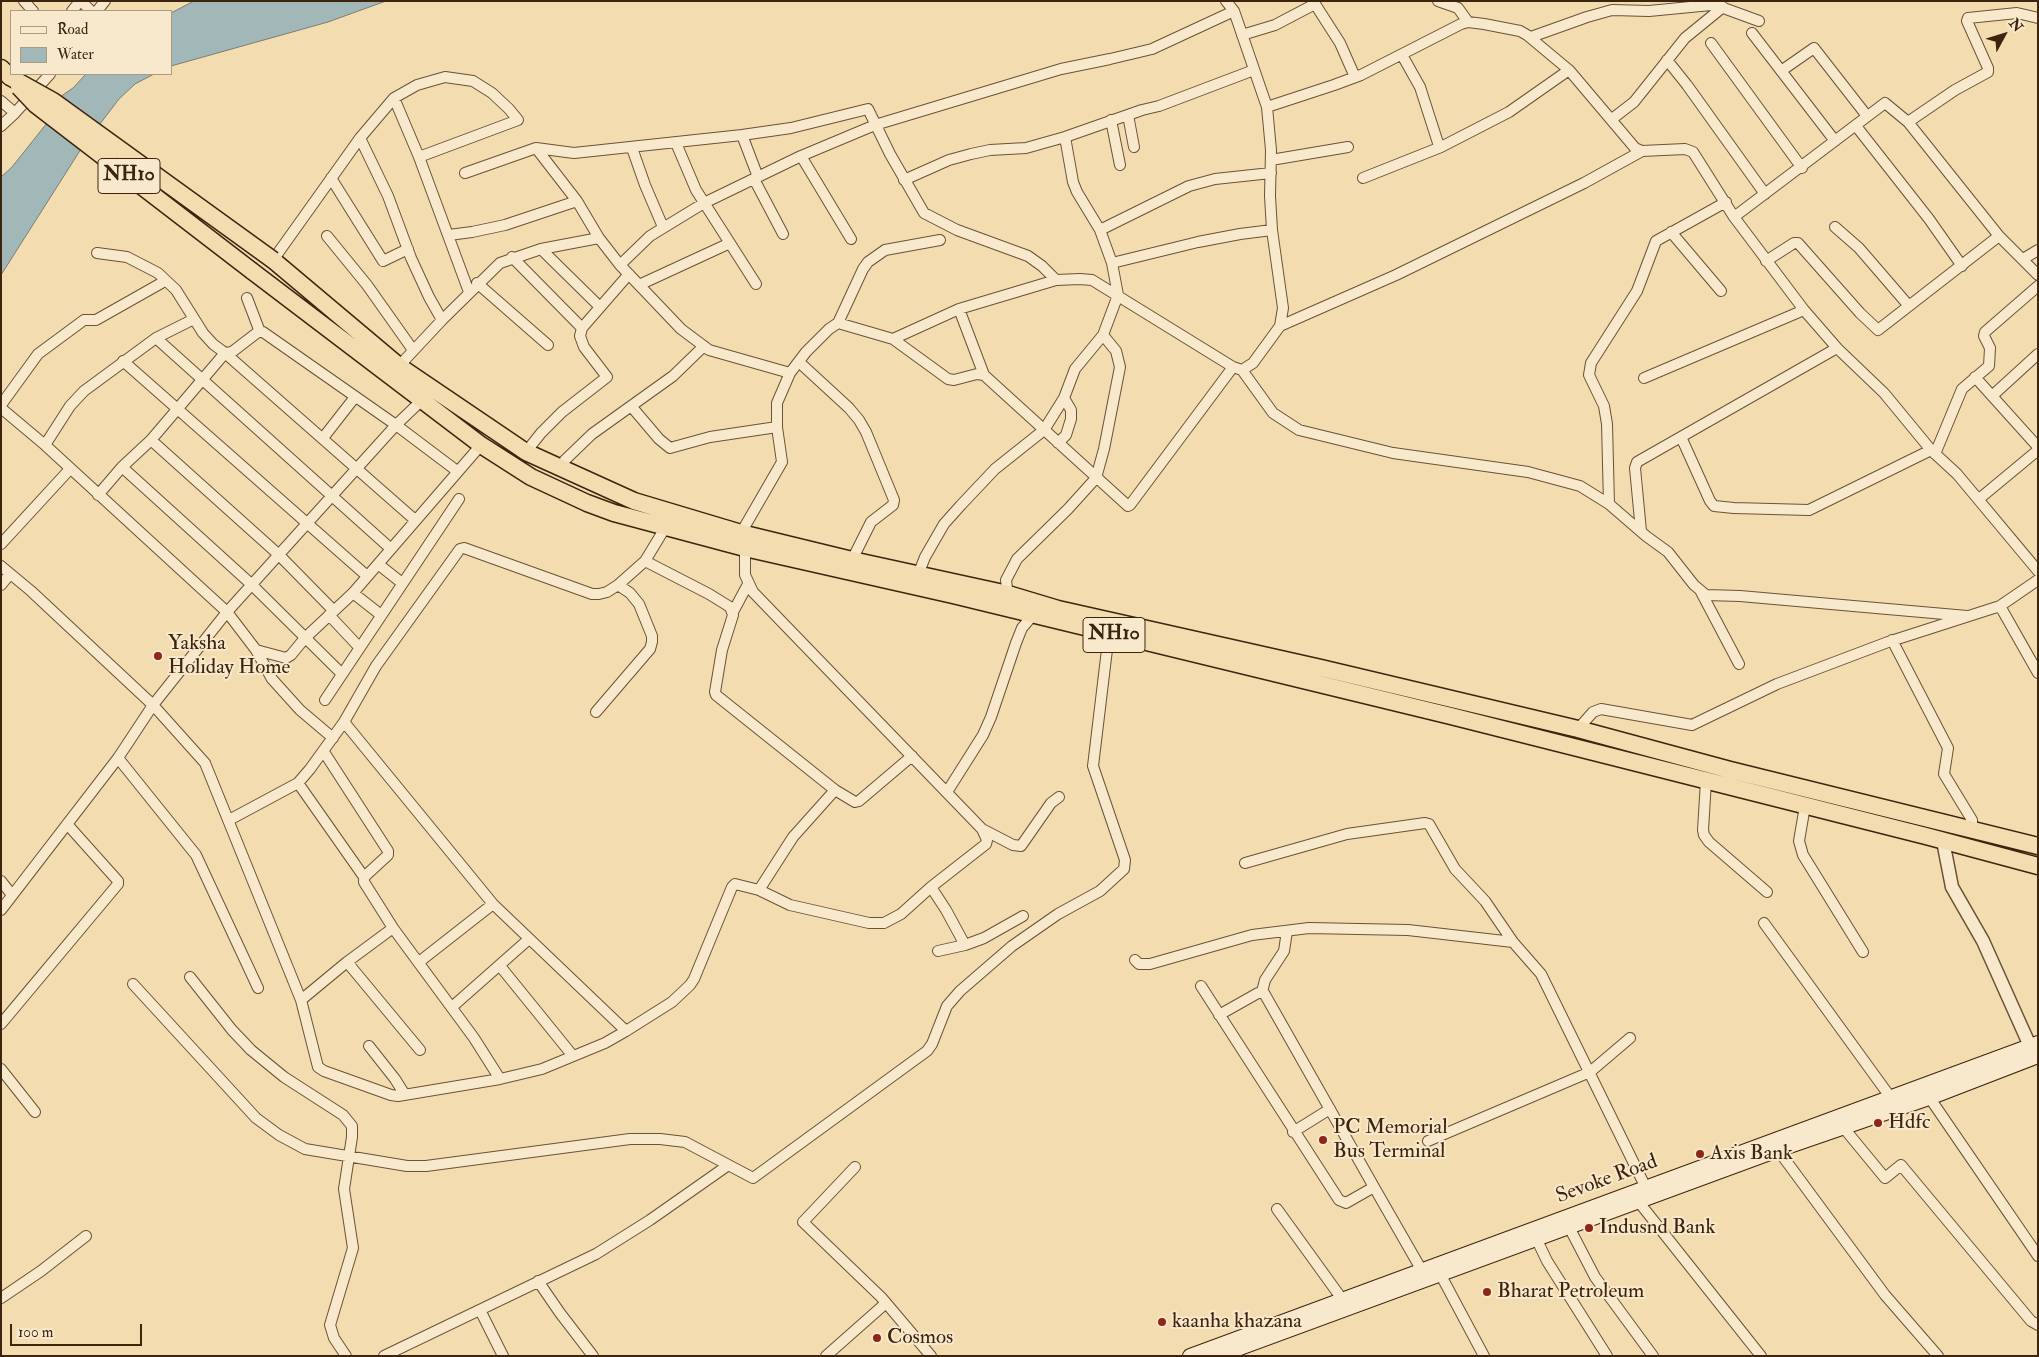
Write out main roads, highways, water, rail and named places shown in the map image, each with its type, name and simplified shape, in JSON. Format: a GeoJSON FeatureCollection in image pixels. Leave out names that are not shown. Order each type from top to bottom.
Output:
{"type":"FeatureCollection","features":[{"type":"Feature","properties":{"kind":"highway","name":"NH10"},"geometry":{"type":"LineString","coordinates":[[6,72],[36,104],[421,401],[480,444],[531,476],[579,500],[614,513],[665,528],[743,540],[1007,601],[1033,615],[1441,714],[2038,866]]}},
{"type":"Feature","properties":{"kind":"highway"},"geometry":{"type":"LineString","coordinates":[[11,75],[54,101],[274,260],[399,366],[526,452],[634,501],[743,540],[852,560],[918,575],[1007,601],[1058,608],[1321,668],[1578,729],[1730,770],[2038,846]]}},
{"type":"Feature","properties":{"kind":"main road","name":"Sevoke Road"},"geometry":{"type":"LineString","coordinates":[[1218,1356],[1646,1188],[1696,1175],[1843,1128],[1926,1091],[2035,1048]]}},
{"type":"Feature","properties":{"kind":"main road","name":"Sevoke Road"},"geometry":{"type":"LineString","coordinates":[[1190,1356],[1422,1269],[1437,1269],[1569,1227],[1638,1201],[1696,1175],[1891,1098],[1926,1091]]}},
{"type":"Feature","properties":{"kind":"water"},"geometry":{"type":"Polygon","coordinates":[[[194,1],[386,1],[328,22],[172,66],[172,12],[194,1]]]}},
{"type":"Feature","properties":{"kind":"water"},"geometry":{"type":"Polygon","coordinates":[[[85,75],[152,75],[135,84],[119,99],[81,149],[1,275],[1,177],[12,167],[47,123],[60,97],[73,88],[85,75]]]}},
{"type":"Feature","properties":{"kind":"place","name":"Yaksha Holiday Home"},"geometry":{"type":"Point","coordinates":[158,656]}},
{"type":"Feature","properties":{"kind":"place","name":"Hdfc"},"geometry":{"type":"Point","coordinates":[1878,1123]}},
{"type":"Feature","properties":{"kind":"place","name":"PC Memorial Bus Terminal"},"geometry":{"type":"Point","coordinates":[1323,1140]}},
{"type":"Feature","properties":{"kind":"place","name":"Axis Bank"},"geometry":{"type":"Point","coordinates":[1700,1154]}},
{"type":"Feature","properties":{"kind":"place","name":"Indusnd Bank"},"geometry":{"type":"Point","coordinates":[1589,1228]}},
{"type":"Feature","properties":{"kind":"place","name":"Bharat Petroleum"},"geometry":{"type":"Point","coordinates":[1487,1292]}},
{"type":"Feature","properties":{"kind":"place","name":"kaanha khazana"},"geometry":{"type":"Point","coordinates":[1162,1322]}},
{"type":"Feature","properties":{"kind":"place","name":"Cosmos"},"geometry":{"type":"Point","coordinates":[877,1338]}}]}
